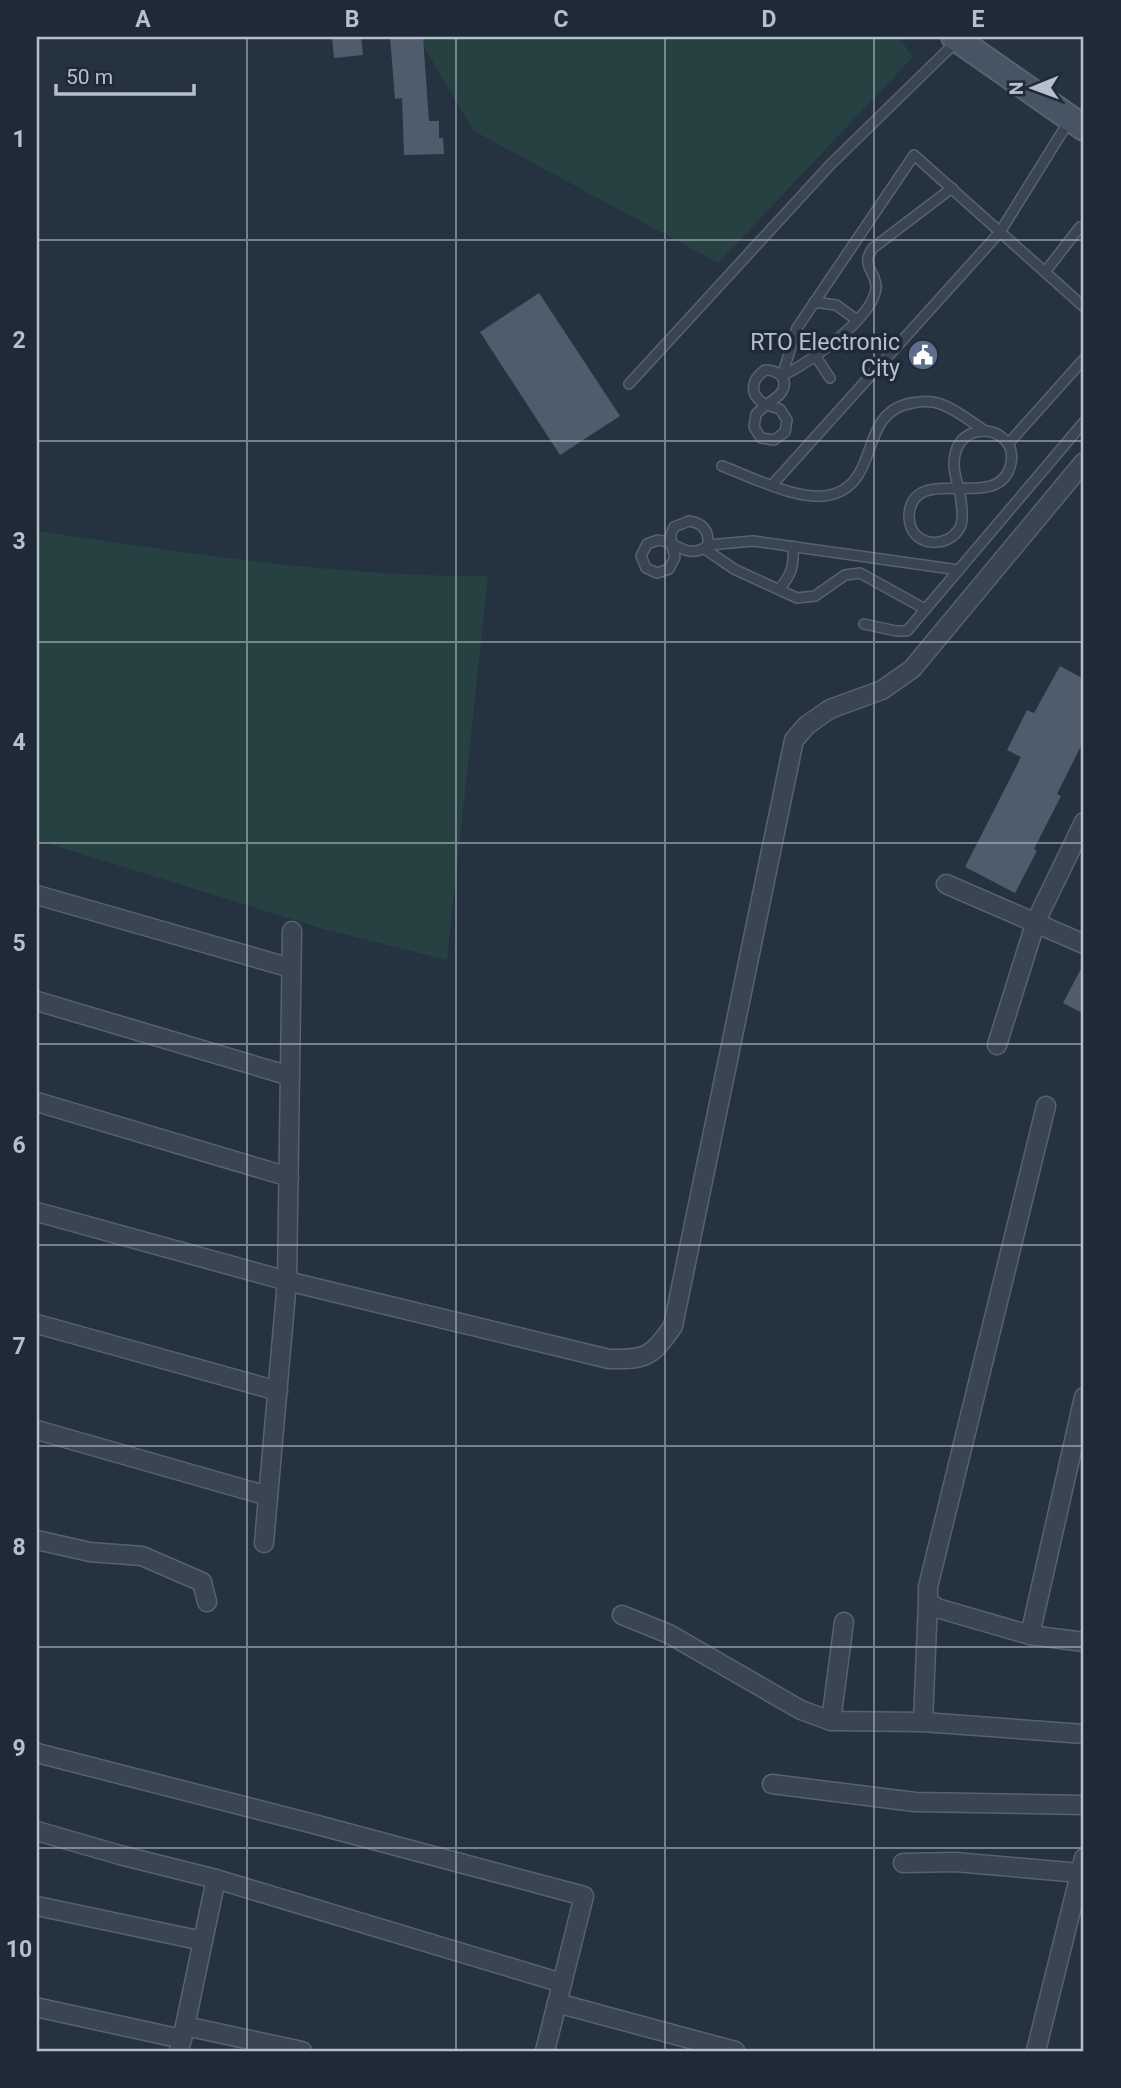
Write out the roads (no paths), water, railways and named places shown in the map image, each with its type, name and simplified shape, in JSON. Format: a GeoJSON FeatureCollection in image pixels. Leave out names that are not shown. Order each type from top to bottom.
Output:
{"type":"FeatureCollection","features":[{"type":"Feature","properties":{"kind":"main road"},"geometry":{"type":"LineString","coordinates":[[956,38],[1077,124]]}},
{"type":"Feature","properties":{"kind":"street"},"geometry":{"type":"LineString","coordinates":[[37,1212],[287,1280],[609,1359],[632,1359],[656,1350],[673,1326],[794,740],[807,725],[830,709],[882,690],[912,669],[1084,462]]}},
{"type":"Feature","properties":{"kind":"street"},"geometry":{"type":"LineString","coordinates":[[997,1045],[1036,921],[1084,822]]}},
{"type":"Feature","properties":{"kind":"street"},"geometry":{"type":"LineString","coordinates":[[946,884],[1084,944]]}},
{"type":"Feature","properties":{"kind":"street"},"geometry":{"type":"LineString","coordinates":[[37,894],[291,968]]}},
{"type":"Feature","properties":{"kind":"street"},"geometry":{"type":"LineString","coordinates":[[264,1543],[287,1280],[292,931]]}},
{"type":"Feature","properties":{"kind":"street"},"geometry":{"type":"LineString","coordinates":[[37,1001],[290,1076]]}},
{"type":"Feature","properties":{"kind":"street"},"geometry":{"type":"LineString","coordinates":[[37,1102],[289,1177]]}},
{"type":"Feature","properties":{"kind":"street"},"geometry":{"type":"LineString","coordinates":[[923,1722],[928,1587],[1046,1106]]}},
{"type":"Feature","properties":{"kind":"street"},"geometry":{"type":"LineString","coordinates":[[37,1324],[278,1391]]}},
{"type":"Feature","properties":{"kind":"street"},"geometry":{"type":"LineString","coordinates":[[1030,1634],[1084,1397]]}},
{"type":"Feature","properties":{"kind":"street"},"geometry":{"type":"LineString","coordinates":[[37,1430],[268,1496]]}},
{"type":"Feature","properties":{"kind":"street"},"geometry":{"type":"LineString","coordinates":[[37,1540],[90,1552],[142,1556],[202,1582],[207,1602]]}},
{"type":"Feature","properties":{"kind":"street"},"geometry":{"type":"LineString","coordinates":[[928,1601],[937,1608],[1030,1634],[1084,1642]]}},
{"type":"Feature","properties":{"kind":"street"},"geometry":{"type":"LineString","coordinates":[[622,1615],[669,1634],[801,1710],[831,1721],[923,1722],[1084,1734]]}},
{"type":"Feature","properties":{"kind":"street"},"geometry":{"type":"LineString","coordinates":[[831,1721],[844,1622]]}},
{"type":"Feature","properties":{"kind":"street"},"geometry":{"type":"LineString","coordinates":[[37,1754],[584,1896],[545,2051]]}},
{"type":"Feature","properties":{"kind":"street"},"geometry":{"type":"LineString","coordinates":[[772,1784],[915,1802],[1084,1805]]}},
{"type":"Feature","properties":{"kind":"street"},"geometry":{"type":"LineString","coordinates":[[37,1831],[216,1879],[562,1983]]}},
{"type":"Feature","properties":{"kind":"street"},"geometry":{"type":"LineString","coordinates":[[903,1863],[1082,1866],[1036,2051]]}},
{"type":"Feature","properties":{"kind":"street"},"geometry":{"type":"LineString","coordinates":[[182,2039],[216,1879]]}},
{"type":"Feature","properties":{"kind":"street"},"geometry":{"type":"LineString","coordinates":[[37,1906],[203,1941]]}},
{"type":"Feature","properties":{"kind":"street"},"geometry":{"type":"LineString","coordinates":[[557,2003],[735,2051]]}},
{"type":"Feature","properties":{"kind":"street"},"geometry":{"type":"LineString","coordinates":[[40,2008],[182,2039],[302,2051]]}},
{"type":"Feature","properties":{"kind":"lane"},"geometry":{"type":"LineString","coordinates":[[629,384],[831,164],[956,38]]}},
{"type":"Feature","properties":{"kind":"lane"},"geometry":{"type":"LineString","coordinates":[[772,485],[1000,232],[1077,124]]}},
{"type":"Feature","properties":{"kind":"lane"},"geometry":{"type":"LineString","coordinates":[[782,376],[778,371],[765,370],[755,378],[754,395],[766,405],[780,395],[783,388],[782,376],[797,328],[914,155],[1084,307]]}},
{"type":"Feature","properties":{"kind":"lane"},"geometry":{"type":"LineString","coordinates":[[782,376],[816,357],[869,307],[876,292],[876,283],[867,263],[868,254],[882,240],[952,188]]}},
{"type":"Feature","properties":{"kind":"lane"},"geometry":{"type":"LineString","coordinates":[[1045,272],[1080,227],[1084,230]]}},
{"type":"Feature","properties":{"kind":"lane"},"geometry":{"type":"LineString","coordinates":[[814,302],[836,305],[857,320]]}},
{"type":"Feature","properties":{"kind":"lane"},"geometry":{"type":"LineString","coordinates":[[816,357],[830,377]]}},
{"type":"Feature","properties":{"kind":"lane"},"geometry":{"type":"LineString","coordinates":[[1008,444],[1084,359]]}},
{"type":"Feature","properties":{"kind":"lane"},"geometry":{"type":"LineString","coordinates":[[722,466],[797,494],[835,494],[855,482],[886,413],[900,405],[930,402],[945,405],[984,430],[998,435],[1008,444],[1011,465],[1004,478],[995,485],[981,489],[959,488],[937,488],[920,493],[910,506],[909,521],[915,534],[926,542],[941,542],[956,534],[961,524],[959,488],[954,475],[954,458],[959,443],[973,432],[984,430]]}},
{"type":"Feature","properties":{"kind":"lane"},"geometry":{"type":"LineString","coordinates":[[864,624],[907,631],[1084,422]]}},
{"type":"Feature","properties":{"kind":"lane"},"geometry":{"type":"LineString","coordinates":[[706,547],[709,536],[705,528],[688,521],[674,527],[671,543],[684,551],[696,552],[706,547],[753,541],[959,570]]}},
{"type":"Feature","properties":{"kind":"lane"},"geometry":{"type":"LineString","coordinates":[[779,589],[789,578],[793,564],[793,546]]}},
{"type":"Feature","properties":{"kind":"lane"},"geometry":{"type":"LineString","coordinates":[[706,547],[734,569],[797,598],[816,596],[853,572],[860,573],[925,609]]}},
{"type":"Feature","properties":{"kind":"place","name":"RTO Electronic City"},"geometry":{"type":"Point","coordinates":[923,355]}}]}
